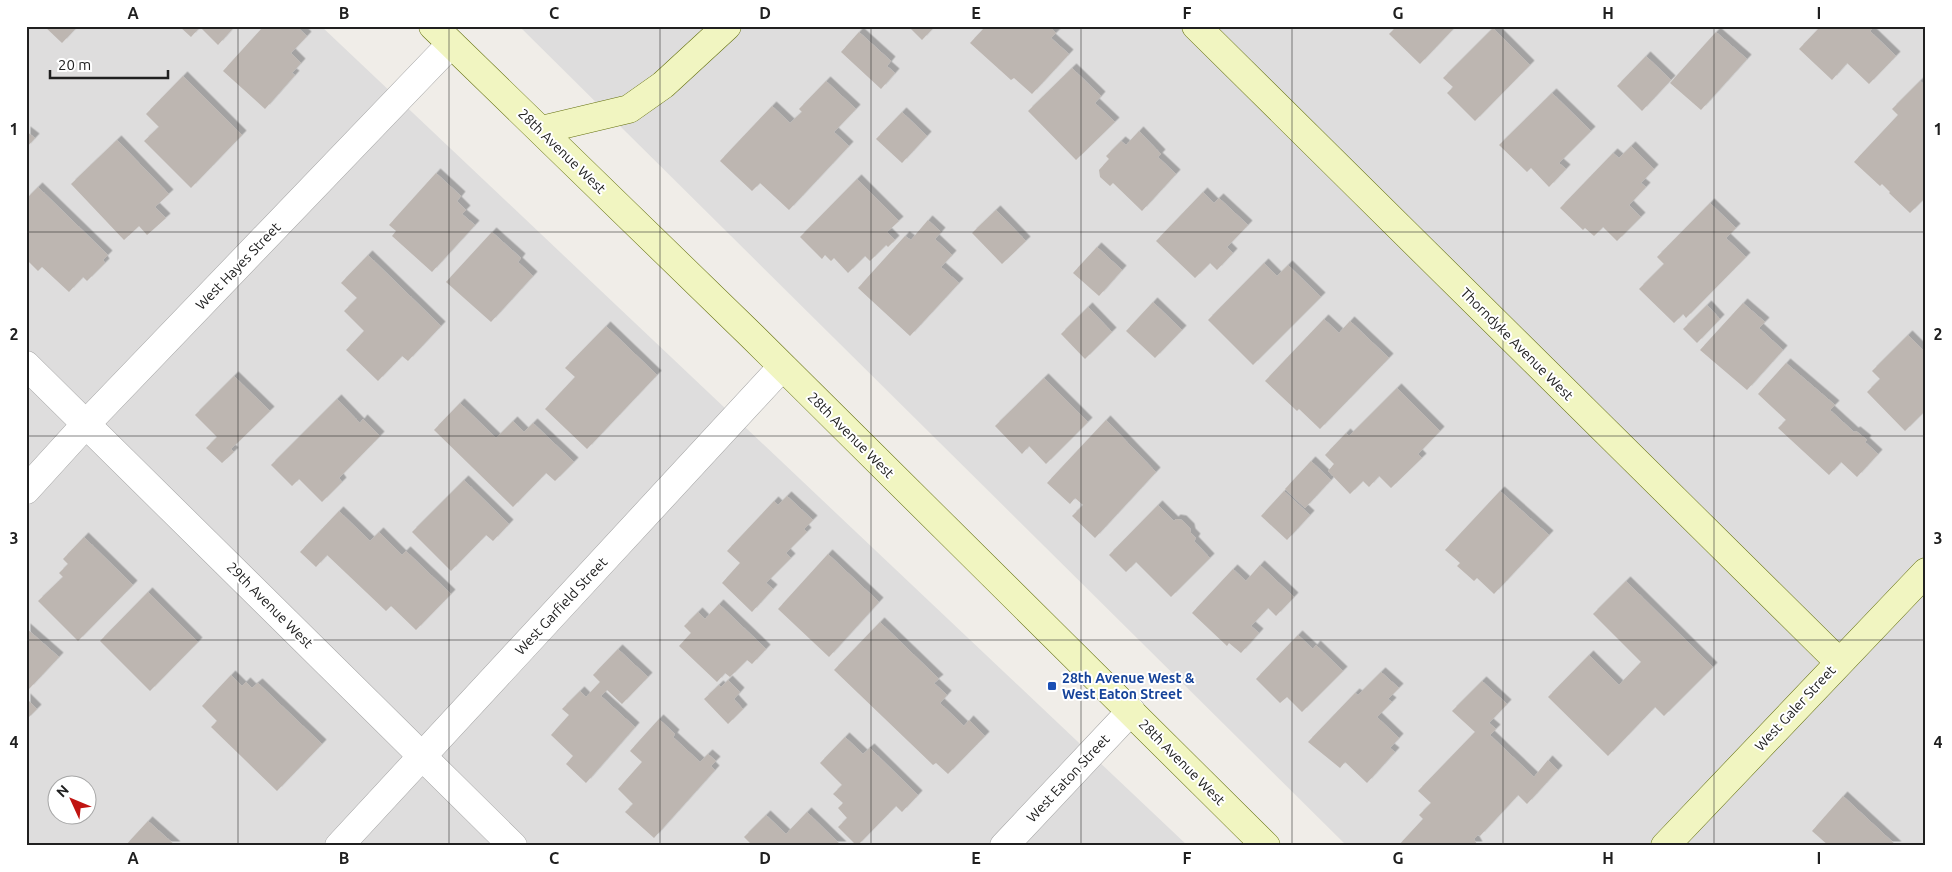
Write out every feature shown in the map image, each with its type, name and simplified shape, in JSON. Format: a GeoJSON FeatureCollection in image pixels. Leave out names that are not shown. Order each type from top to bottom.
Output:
{"type":"FeatureCollection","features":[{"type":"Feature","properties":{"kind":"street"},"geometry":{"type":"LineString","coordinates":[[541,130],[629,109],[663,85],[727,26]]}},
{"type":"Feature","properties":{"kind":"street","name":"Thorndyke Avenue West"},"geometry":{"type":"LineString","coordinates":[[1196,26],[1839,662]]}},
{"type":"Feature","properties":{"kind":"street","name":"28th Avenue West"},"geometry":{"type":"LineString","coordinates":[[442,35],[782,367],[1266,846]]}},
{"type":"Feature","properties":{"kind":"street","name":"West Hayes Street"},"geometry":{"type":"LineString","coordinates":[[26,490],[442,35]]}},
{"type":"Feature","properties":{"kind":"street","name":"29th Avenue West"},"geometry":{"type":"LineString","coordinates":[[26,365],[513,846]]}},
{"type":"Feature","properties":{"kind":"street","name":"West Garfield Street"},"geometry":{"type":"LineString","coordinates":[[339,846],[782,367]]}},
{"type":"Feature","properties":{"kind":"street","name":"West Galer Street"},"geometry":{"type":"LineString","coordinates":[[1665,846],[1926,572]]}},
{"type":"Feature","properties":{"kind":"street","name":"West Eaton Street"},"geometry":{"type":"LineString","coordinates":[[1004,846],[1131,711]]}},
{"type":"Feature","properties":{"kind":"shaded area"},"geometry":{"type":"Polygon","coordinates":[[[26,26],[321,26],[1188,846],[26,846],[26,26]]]}},
{"type":"Feature","properties":{"kind":"shaded area"},"geometry":{"type":"Polygon","coordinates":[[[519,26],[1926,26],[1926,846],[1347,846],[519,26]]]}},
{"type":"Feature","properties":{"kind":"building"},"geometry":{"type":"Polygon","coordinates":[[[44,26],[78,26],[62,43],[44,26]]]}},
{"type":"Feature","properties":{"kind":"building"},"geometry":{"type":"Polygon","coordinates":[[[179,26],[235,26],[218,45],[200,27],[191,37],[179,26]]]}},
{"type":"Feature","properties":{"kind":"building"},"geometry":{"type":"Polygon","coordinates":[[[264,26],[296,26],[307,36],[291,53],[301,63],[292,73],[295,75],[265,109],[223,71],[264,26]]]}},
{"type":"Feature","properties":{"kind":"building"},"geometry":{"type":"Polygon","coordinates":[[[908,26],[935,26],[922,40],[908,26]]]}},
{"type":"Feature","properties":{"kind":"building"},"geometry":{"type":"Polygon","coordinates":[[[986,26],[1049,26],[1056,33],[1051,38],[1069,54],[1032,94],[1014,78],[1011,80],[970,43],[986,26]]]}},
{"type":"Feature","properties":{"kind":"building"},"geometry":{"type":"Polygon","coordinates":[[[1397,26],[1456,26],[1420,64],[1389,34],[1397,26]]]}},
{"type":"Feature","properties":{"kind":"building"},"geometry":{"type":"Polygon","coordinates":[[[1821,26],[1874,26],[1870,31],[1896,56],[1869,84],[1847,63],[1832,80],[1799,49],[1821,26]]]}},
{"type":"Feature","properties":{"kind":"building"},"geometry":{"type":"Polygon","coordinates":[[[1493,28],[1530,65],[1475,121],[1447,93],[1453,87],[1443,78],[1493,28]]]}},
{"type":"Feature","properties":{"kind":"building"},"geometry":{"type":"Polygon","coordinates":[[[859,32],[891,61],[887,66],[895,73],[881,89],[841,52],[859,32]]]}},
{"type":"Feature","properties":{"kind":"building"},"geometry":{"type":"Polygon","coordinates":[[[1716,32],[1747,59],[1701,110],[1670,83],[1716,32]]]}},
{"type":"Feature","properties":{"kind":"building"},"geometry":{"type":"Polygon","coordinates":[[[1646,56],[1671,80],[1642,111],[1617,86],[1646,56]]]}},
{"type":"Feature","properties":{"kind":"building"},"geometry":{"type":"Polygon","coordinates":[[[1072,68],[1101,96],[1095,103],[1115,122],[1076,160],[1028,111],[1072,68]]]}},
{"type":"Feature","properties":{"kind":"building"},"geometry":{"type":"Polygon","coordinates":[[[183,76],[242,135],[191,188],[144,141],[159,127],[146,114],[183,76]]]}},
{"type":"Feature","properties":{"kind":"building"},"geometry":{"type":"Polygon","coordinates":[[[826,81],[856,109],[834,132],[849,146],[789,210],[760,183],[752,191],[720,161],[772,106],[790,123],[802,112],[799,109],[826,81]]]}},
{"type":"Feature","properties":{"kind":"building"},"geometry":{"type":"Polygon","coordinates":[[[1920,81],[1926,86],[1926,197],[1910,213],[1882,184],[1880,186],[1854,162],[1898,115],[1892,109],[1920,81]]]}},
{"type":"Feature","properties":{"kind":"building"},"geometry":{"type":"Polygon","coordinates":[[[1552,93],[1591,131],[1559,163],[1566,169],[1549,187],[1531,168],[1527,172],[1499,145],[1552,93]]]}},
{"type":"Feature","properties":{"kind":"building"},"geometry":{"type":"Polygon","coordinates":[[[902,112],[927,136],[902,163],[876,139],[902,112]]]}},
{"type":"Feature","properties":{"kind":"building"},"geometry":{"type":"Polygon","coordinates":[[[26,131],[35,138],[26,148],[26,131]]]}},
{"type":"Feature","properties":{"kind":"building"},"geometry":{"type":"Polygon","coordinates":[[[1139,131],[1161,154],[1158,157],[1176,174],[1142,211],[1113,183],[1110,186],[1100,177],[1099,170],[1109,159],[1106,156],[1121,141],[1126,145],[1139,131]]]}},
{"type":"Feature","properties":{"kind":"building"},"geometry":{"type":"Polygon","coordinates":[[[117,140],[169,194],[155,207],[166,218],[147,235],[139,226],[124,240],[71,184],[117,140]]]}},
{"type":"Feature","properties":{"kind":"building"},"geometry":{"type":"Polygon","coordinates":[[[1631,146],[1654,169],[1641,183],[1646,187],[1629,205],[1641,217],[1617,241],[1603,227],[1594,236],[1585,228],[1583,230],[1560,208],[1613,153],[1619,158],[1631,146]]]}},
{"type":"Feature","properties":{"kind":"building"},"geometry":{"type":"Polygon","coordinates":[[[436,173],[461,196],[457,201],[466,210],[462,214],[475,225],[432,272],[392,236],[396,231],[389,225],[436,173]]]}},
{"type":"Feature","properties":{"kind":"building"},"geometry":{"type":"Polygon","coordinates":[[[857,179],[899,221],[887,232],[895,240],[888,247],[886,245],[870,261],[865,256],[848,273],[834,258],[831,261],[825,255],[822,259],[800,237],[857,179]]]}},
{"type":"Feature","properties":{"kind":"building"},"geometry":{"type":"Polygon","coordinates":[[[38,187],[108,255],[103,260],[105,263],[87,281],[83,277],[69,292],[42,267],[38,271],[26,259],[26,199],[38,187]]]}},
{"type":"Feature","properties":{"kind":"building"},"geometry":{"type":"Polygon","coordinates":[[[1203,192],[1214,203],[1219,198],[1248,225],[1227,247],[1233,253],[1217,270],[1210,263],[1195,278],[1156,241],[1203,192]]]}},
{"type":"Feature","properties":{"kind":"building"},"geometry":{"type":"Polygon","coordinates":[[[1710,203],[1736,228],[1726,238],[1746,257],[1686,318],[1683,314],[1674,323],[1639,289],[1664,264],[1657,257],[1710,203]]]}},
{"type":"Feature","properties":{"kind":"building"},"geometry":{"type":"Polygon","coordinates":[[[996,210],[1026,241],[1002,264],[972,233],[996,210]]]}},
{"type":"Feature","properties":{"kind":"building"},"geometry":{"type":"Polygon","coordinates":[[[928,220],[941,232],[935,239],[952,255],[941,267],[959,283],[910,336],[858,288],[905,236],[911,240],[928,220]]]}},
{"type":"Feature","properties":{"kind":"building"},"geometry":{"type":"Polygon","coordinates":[[[492,232],[521,258],[518,262],[533,276],[491,322],[446,282],[492,232]]]}},
{"type":"Feature","properties":{"kind":"building"},"geometry":{"type":"Polygon","coordinates":[[[1097,247],[1122,270],[1099,296],[1073,273],[1097,247]]]}},
{"type":"Feature","properties":{"kind":"building"},"geometry":{"type":"Polygon","coordinates":[[[368,255],[441,326],[408,361],[402,356],[378,381],[346,350],[364,331],[344,311],[357,298],[341,283],[368,255]]]}},
{"type":"Feature","properties":{"kind":"building"},"geometry":{"type":"Polygon","coordinates":[[[1264,263],[1277,276],[1288,265],[1321,297],[1253,365],[1208,320],[1264,263]]]}},
{"type":"Feature","properties":{"kind":"building"},"geometry":{"type":"Polygon","coordinates":[[[1153,302],[1182,330],[1155,358],[1126,331],[1153,302]]]}},
{"type":"Feature","properties":{"kind":"building"},"geometry":{"type":"Polygon","coordinates":[[[1743,303],[1765,322],[1759,328],[1783,350],[1747,390],[1700,350],[1743,303]]]}},
{"type":"Feature","properties":{"kind":"building"},"geometry":{"type":"Polygon","coordinates":[[[1707,305],[1720,319],[1697,343],[1683,329],[1707,305]]]}},
{"type":"Feature","properties":{"kind":"building"},"geometry":{"type":"Polygon","coordinates":[[[1088,307],[1112,332],[1085,359],[1061,334],[1088,307]]]}},
{"type":"Feature","properties":{"kind":"building"},"geometry":{"type":"Polygon","coordinates":[[[1324,319],[1339,333],[1350,321],[1389,358],[1320,429],[1299,409],[1297,411],[1265,381],[1324,319]]]}},
{"type":"Feature","properties":{"kind":"building"},"geometry":{"type":"Polygon","coordinates":[[[606,326],[657,375],[587,449],[545,409],[575,377],[565,368],[606,326]]]}},
{"type":"Feature","properties":{"kind":"building"},"geometry":{"type":"Polygon","coordinates":[[[1908,335],[1926,353],[1926,410],[1905,431],[1867,392],[1880,379],[1872,371],[1908,335]]]}},
{"type":"Feature","properties":{"kind":"building"},"geometry":{"type":"Polygon","coordinates":[[[1786,363],[1835,405],[1830,410],[1854,432],[1856,431],[1867,440],[1865,442],[1878,454],[1857,477],[1841,462],[1829,475],[1778,428],[1786,420],[1758,394],[1786,363]]]}},
{"type":"Feature","properties":{"kind":"building"},"geometry":{"type":"Polygon","coordinates":[[[234,376],[270,411],[231,449],[234,452],[222,463],[206,448],[217,437],[195,415],[234,376]]]}},
{"type":"Feature","properties":{"kind":"building"},"geometry":{"type":"Polygon","coordinates":[[[1044,378],[1088,422],[1046,464],[1029,446],[1022,454],[995,426],[1044,378]]]}},
{"type":"Feature","properties":{"kind":"building"},"geometry":{"type":"Polygon","coordinates":[[[1397,388],[1440,431],[1418,454],[1422,458],[1391,488],[1379,476],[1369,487],[1363,481],[1350,494],[1328,471],[1334,464],[1325,455],[1346,433],[1349,436],[1397,388]]]}},
{"type":"Feature","properties":{"kind":"building"},"geometry":{"type":"Polygon","coordinates":[[[337,399],[360,423],[363,419],[380,436],[339,478],[342,482],[322,502],[299,479],[292,486],[271,465],[337,399]]]}},
{"type":"Feature","properties":{"kind":"building"},"geometry":{"type":"Polygon","coordinates":[[[460,403],[496,438],[513,421],[524,432],[533,423],[574,462],[555,481],[546,473],[513,507],[434,430],[460,403]]]}},
{"type":"Feature","properties":{"kind":"building"},"geometry":{"type":"Polygon","coordinates":[[[1106,420],[1156,472],[1095,538],[1072,516],[1083,505],[1075,498],[1070,504],[1047,483],[1106,420]]]}},
{"type":"Feature","properties":{"kind":"building"},"geometry":{"type":"Polygon","coordinates":[[[1311,461],[1331,480],[1305,508],[1285,489],[1311,461]]]}},
{"type":"Feature","properties":{"kind":"building"},"geometry":{"type":"Polygon","coordinates":[[[464,480],[509,524],[493,541],[486,535],[451,571],[412,532],[464,480]]]}},
{"type":"Feature","properties":{"kind":"building"},"geometry":{"type":"Polygon","coordinates":[[[1284,491],[1310,515],[1287,540],[1261,516],[1284,491]]]}},
{"type":"Feature","properties":{"kind":"building"},"geometry":{"type":"Polygon","coordinates":[[[1500,491],[1549,535],[1494,594],[1477,578],[1474,581],[1457,566],[1460,563],[1445,550],[1500,491]]]}},
{"type":"Feature","properties":{"kind":"building"},"geometry":{"type":"Polygon","coordinates":[[[787,496],[813,520],[804,529],[807,532],[786,553],[791,558],[766,583],[773,589],[752,612],[722,583],[740,563],[727,551],[774,501],[778,505],[787,496]]]}},
{"type":"Feature","properties":{"kind":"building"},"geometry":{"type":"Polygon","coordinates":[[[1158,505],[1174,521],[1176,519],[1182,520],[1190,528],[1191,533],[1196,538],[1194,541],[1210,558],[1171,597],[1136,562],[1126,572],[1109,555],[1158,505]]]}},
{"type":"Feature","properties":{"kind":"building"},"geometry":{"type":"Polygon","coordinates":[[[339,511],[370,541],[379,532],[402,555],[406,551],[451,594],[416,630],[391,606],[386,611],[327,555],[316,567],[300,552],[339,511]]]}},
{"type":"Feature","properties":{"kind":"building"},"geometry":{"type":"Polygon","coordinates":[[[84,537],[133,585],[78,641],[38,601],[63,577],[59,573],[68,564],[63,559],[84,537]]]}},
{"type":"Feature","properties":{"kind":"building"},"geometry":{"type":"Polygon","coordinates":[[[828,554],[879,602],[829,657],[778,609],[828,554]]]}},
{"type":"Feature","properties":{"kind":"building"},"geometry":{"type":"Polygon","coordinates":[[[1260,565],[1294,597],[1276,616],[1268,608],[1251,626],[1259,633],[1241,653],[1229,643],[1227,646],[1192,613],[1233,569],[1246,581],[1260,565]]]}},
{"type":"Feature","properties":{"kind":"building"},"geometry":{"type":"Polygon","coordinates":[[[1626,581],[1713,667],[1664,716],[1655,707],[1608,756],[1548,697],[1589,655],[1619,685],[1641,662],[1593,614],[1626,581]]]}},
{"type":"Feature","properties":{"kind":"building"},"geometry":{"type":"Polygon","coordinates":[[[148,592],[198,642],[150,691],[100,641],[148,592]]]}},
{"type":"Feature","properties":{"kind":"building"},"geometry":{"type":"Polygon","coordinates":[[[719,604],[766,649],[752,664],[747,660],[730,677],[725,673],[717,682],[679,646],[691,633],[684,626],[698,612],[705,619],[719,604]]]}},
{"type":"Feature","properties":{"kind":"building"},"geometry":{"type":"Polygon","coordinates":[[[880,622],[939,679],[934,683],[947,695],[940,703],[964,726],[969,720],[985,736],[948,774],[936,763],[933,765],[834,670],[880,622]]]}},
{"type":"Feature","properties":{"kind":"building"},"geometry":{"type":"Polygon","coordinates":[[[26,628],[59,657],[29,689],[26,686],[26,628]]]}},
{"type":"Feature","properties":{"kind":"building"},"geometry":{"type":"Polygon","coordinates":[[[1298,635],[1313,649],[1316,645],[1343,671],[1302,712],[1287,697],[1280,703],[1256,679],[1298,635]]]}},
{"type":"Feature","properties":{"kind":"building"},"geometry":{"type":"Polygon","coordinates":[[[618,649],[648,677],[622,704],[607,690],[601,696],[635,727],[586,783],[566,764],[573,756],[551,735],[569,715],[562,709],[580,691],[586,697],[600,682],[593,675],[618,649]]]}},
{"type":"Feature","properties":{"kind":"building"},"geometry":{"type":"Polygon","coordinates":[[[1381,672],[1399,688],[1388,699],[1392,702],[1377,717],[1399,738],[1390,748],[1395,752],[1367,783],[1345,762],[1340,768],[1308,742],[1355,693],[1358,695],[1381,672]]]}},
{"type":"Feature","properties":{"kind":"building"},"geometry":{"type":"Polygon","coordinates":[[[231,675],[242,686],[246,682],[252,688],[258,683],[322,744],[277,791],[211,727],[217,721],[202,706],[231,675]]]}},
{"type":"Feature","properties":{"kind":"building"},"geometry":{"type":"Polygon","coordinates":[[[728,680],[740,692],[734,699],[743,709],[728,724],[704,699],[719,685],[721,687],[728,680]]]}},
{"type":"Feature","properties":{"kind":"building"},"geometry":{"type":"Polygon","coordinates":[[[1482,681],[1507,704],[1489,723],[1496,729],[1490,735],[1534,777],[1548,760],[1558,770],[1527,804],[1518,795],[1480,836],[1478,835],[1474,839],[1478,846],[1398,846],[1423,819],[1419,815],[1431,803],[1418,791],[1475,732],[1452,711],[1482,681]]]}},
{"type":"Feature","properties":{"kind":"building"},"geometry":{"type":"Polygon","coordinates":[[[26,698],[37,709],[26,720],[26,698]]]}},
{"type":"Feature","properties":{"kind":"building"},"geometry":{"type":"Polygon","coordinates":[[[659,719],[675,734],[673,737],[700,762],[708,754],[716,761],[711,766],[715,770],[654,838],[625,812],[633,804],[618,789],[642,762],[630,751],[659,719]]]}},
{"type":"Feature","properties":{"kind":"building"},"geometry":{"type":"Polygon","coordinates":[[[845,737],[863,754],[870,748],[918,795],[902,812],[896,806],[857,846],[838,827],[847,818],[838,808],[843,803],[833,794],[842,785],[820,763],[845,737]]]}},
{"type":"Feature","properties":{"kind":"building"},"geometry":{"type":"Polygon","coordinates":[[[1843,796],[1897,846],[1829,846],[1812,831],[1843,796]]]}},
{"type":"Feature","properties":{"kind":"building"},"geometry":{"type":"Polygon","coordinates":[[[807,812],[842,846],[753,846],[744,837],[766,815],[786,834],[807,812]]]}},
{"type":"Feature","properties":{"kind":"building"},"geometry":{"type":"Polygon","coordinates":[[[148,821],[176,846],[125,846],[148,821]]]}},
{"type":"Feature","properties":{"kind":"place","name":"28th Avenue West & West Eaton Street"},"geometry":{"type":"Point","coordinates":[1052,686]}}]}
